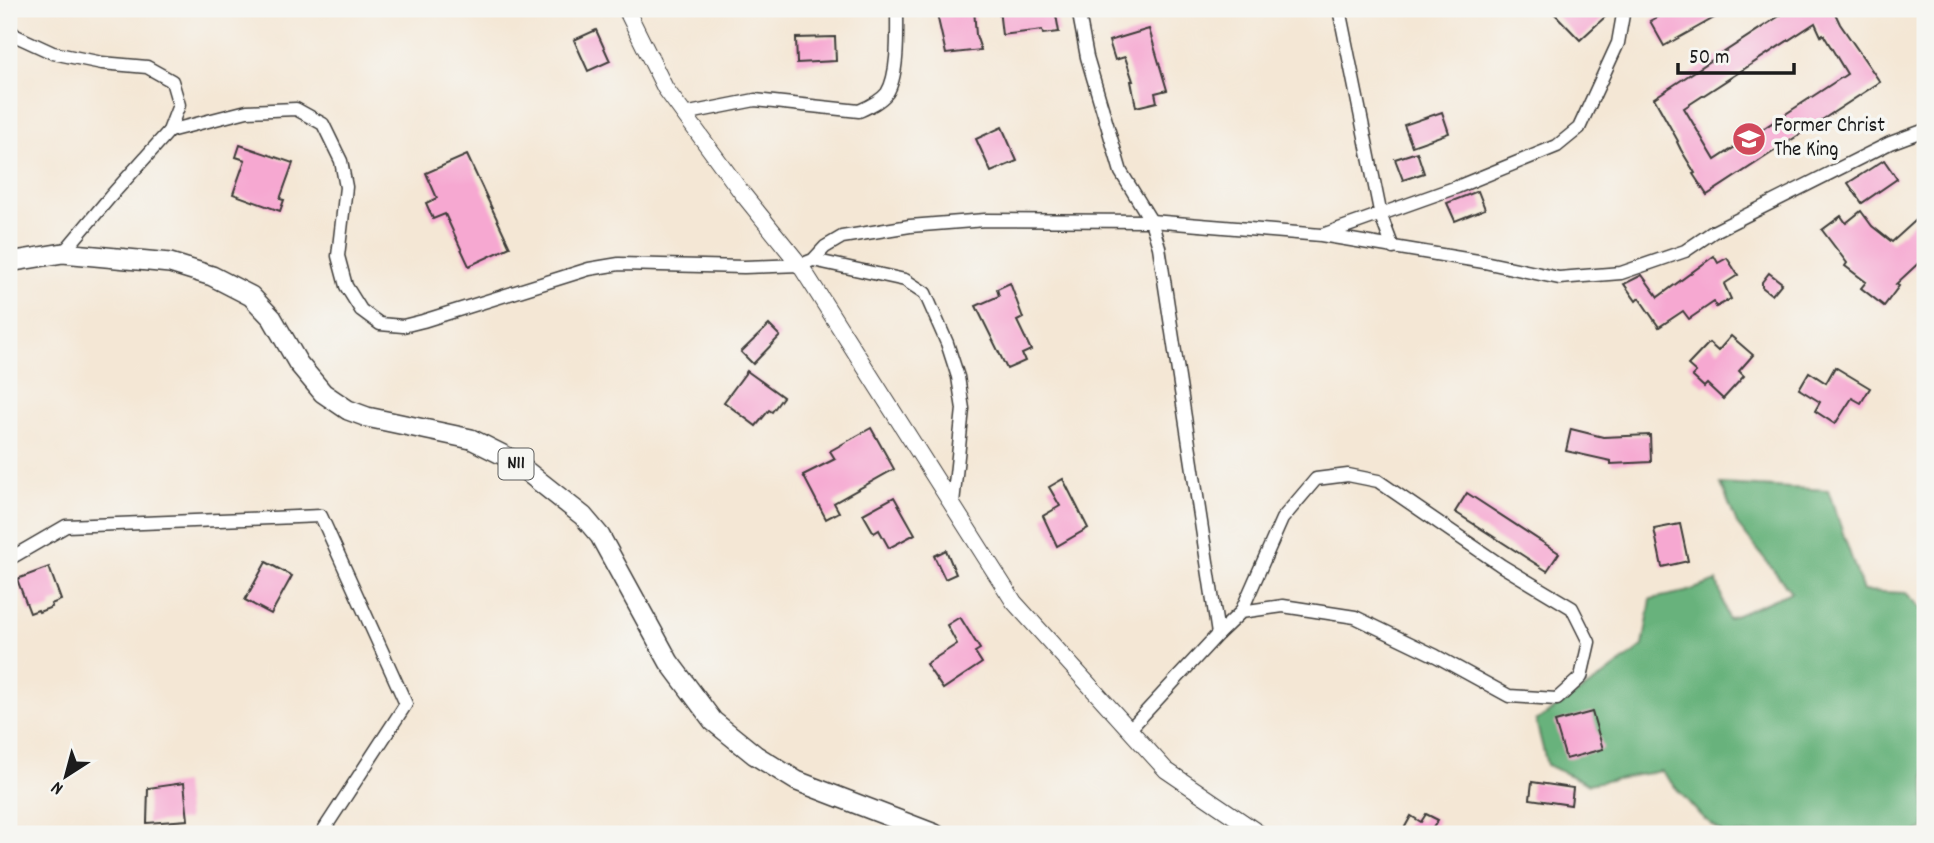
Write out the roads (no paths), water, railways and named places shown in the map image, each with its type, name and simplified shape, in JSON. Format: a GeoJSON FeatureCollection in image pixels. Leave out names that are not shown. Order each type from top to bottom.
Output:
{"type":"FeatureCollection","features":[{"type":"Feature","properties":{"kind":"highway","name":"N11"},"geometry":{"type":"LineString","coordinates":[[9,262],[63,253],[170,263],[212,276],[251,296],[272,318],[298,363],[323,393],[348,410],[367,417],[471,439],[511,459],[583,516],[600,536],[669,662],[713,721],[755,755],[797,781],[935,834]]}},
{"type":"Feature","properties":{"kind":"street"},"geometry":{"type":"LineString","coordinates":[[626,9],[666,88],[684,114],[806,262],[1014,602],[1166,770],[1260,834]]}},
{"type":"Feature","properties":{"kind":"street"},"geometry":{"type":"LineString","coordinates":[[684,114],[755,100],[859,111],[871,106],[887,92],[896,60],[897,9]]}},
{"type":"Feature","properties":{"kind":"street"},"geometry":{"type":"LineString","coordinates":[[1078,9],[1087,57],[1121,172],[1151,221],[1159,247],[1218,634]]}},
{"type":"Feature","properties":{"kind":"street"},"geometry":{"type":"LineString","coordinates":[[1339,9],[1381,216],[1393,248]]}},
{"type":"Feature","properties":{"kind":"street"},"geometry":{"type":"LineString","coordinates":[[1321,235],[1381,216],[1557,146],[1569,138],[1579,128],[1618,43],[1625,9]]}},
{"type":"Feature","properties":{"kind":"street"},"geometry":{"type":"LineString","coordinates":[[9,29],[16,36],[53,53],[102,63],[146,67],[172,81],[178,106],[169,131],[63,253]]}},
{"type":"Feature","properties":{"kind":"street"},"geometry":{"type":"LineString","coordinates":[[169,131],[247,111],[296,109],[323,124],[341,161],[346,187],[338,256],[346,286],[361,310],[380,324],[403,326],[423,321],[589,270],[619,264],[744,267],[806,262],[875,271],[905,280],[925,293],[947,343],[958,377],[962,409],[953,503]]}},
{"type":"Feature","properties":{"kind":"street"},"geometry":{"type":"LineString","coordinates":[[806,262],[842,237],[910,226],[985,219],[1151,221],[1321,235],[1484,262],[1559,278],[1621,273],[1685,251],[1713,232],[1890,143],[1925,130]]}},
{"type":"Feature","properties":{"kind":"street"},"geometry":{"type":"LineString","coordinates":[[1129,730],[1241,612],[1282,519],[1316,479],[1348,475],[1378,481],[1502,566],[1572,608],[1589,642],[1581,677],[1557,699],[1509,696],[1436,656],[1355,617],[1283,606],[1241,612]]}},
{"type":"Feature","properties":{"kind":"street"},"geometry":{"type":"LineString","coordinates":[[9,559],[66,526],[321,516],[406,704],[321,834]]}},
{"type":"Feature","properties":{"kind":"place","name":"Former Christ The King"},"geometry":{"type":"Point","coordinates":[1749,139]}}]}
